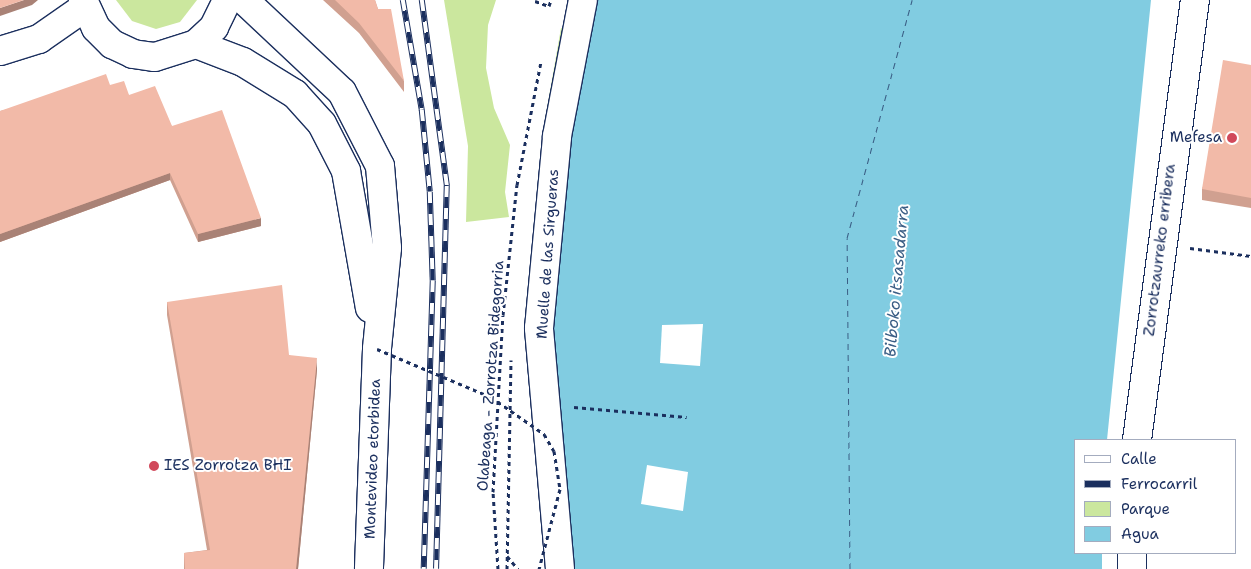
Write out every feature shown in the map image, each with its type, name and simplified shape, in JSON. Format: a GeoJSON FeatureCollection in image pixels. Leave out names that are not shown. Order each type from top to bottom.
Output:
{"type":"FeatureCollection","features":[{"type":"Feature","properties":{"kind":"main road"},"geometry":{"type":"LineString","coordinates":[[0,51],[39,39],[84,4],[96,28],[133,54],[156,57],[196,44],[214,27],[226,0]]}},
{"type":"Feature","properties":{"kind":"main road","name":"Montevideo etorbidea"},"geometry":{"type":"LineString","coordinates":[[244,0],[342,92],[380,166],[387,248],[376,349],[369,569]]}},
{"type":"Feature","properties":{"kind":"main road","name":"Muelle de las Sirgueras"},"geometry":{"type":"LineString","coordinates":[[560,569],[540,318],[557,136],[583,0]]}},
{"type":"Feature","properties":{"kind":"main road","name":"Zorrotzaurreko erribera"},"geometry":{"type":"LineString","coordinates":[[1137,439],[1160,243],[1195,0]]}},
{"type":"Feature","properties":{"kind":"main road","name":"Montevideo etorbidea"},"geometry":{"type":"LineString","coordinates":[[196,44],[244,62],[295,94],[322,124],[346,171],[376,349]]}},
{"type":"Feature","properties":{"kind":"main road"},"geometry":{"type":"LineString","coordinates":[[1132,554],[1132,569]]}},
{"type":"Feature","properties":{"kind":"path"},"geometry":{"type":"LineString","coordinates":[[535,1],[549,6],[551,0]]}},
{"type":"Feature","properties":{"kind":"path","name":"Olabeaga - Zorrotza Bidegorria"},"geometry":{"type":"LineString","coordinates":[[498,569],[495,424],[517,184]]}},
{"type":"Feature","properties":{"kind":"path"},"geometry":{"type":"LineString","coordinates":[[1160,243],[1251,256]]}},
{"type":"Feature","properties":{"kind":"path"},"geometry":{"type":"LineString","coordinates":[[376,349],[490,397],[544,434],[554,451],[560,489],[539,569]]}},
{"type":"Feature","properties":{"kind":"path"},"geometry":{"type":"LineString","coordinates":[[546,405],[688,417]]}},
{"type":"Feature","properties":{"kind":"path"},"geometry":{"type":"LineString","coordinates":[[507,569],[507,555],[518,569]]}},
{"type":"Feature","properties":{"kind":"green space"},"geometry":{"type":"Polygon","coordinates":[[[116,0],[197,0],[180,22],[156,29],[132,21],[116,0]]]}},
{"type":"Feature","properties":{"kind":"green space"},"geometry":{"type":"Polygon","coordinates":[[[444,0],[496,0],[488,25],[486,68],[494,108],[510,145],[505,192],[509,217],[466,222],[468,146],[444,0]]]}},
{"type":"Feature","properties":{"kind":"green space"},"geometry":{"type":"Polygon","coordinates":[[[561,28],[569,30],[551,133],[543,131],[561,28]]]}},
{"type":"Feature","properties":{"kind":"water","name":"Bilboko itsasadarra"},"geometry":{"type":"Polygon","coordinates":[[[595,0],[1151,0],[1107,439],[1074,439],[1074,554],[1102,554],[1102,569],[571,569],[552,329],[570,118],[595,0]]]}},
{"type":"Feature","properties":{"kind":"pier"},"geometry":{"type":"Polygon","coordinates":[[[703,324],[700,366],[660,363],[662,325],[703,324]]]}},
{"type":"Feature","properties":{"kind":"pier"},"geometry":{"type":"Polygon","coordinates":[[[647,465],[688,472],[683,511],[641,504],[647,465]]]}},
{"type":"Feature","properties":{"kind":"building"},"geometry":{"type":"Polygon","coordinates":[[[0,0],[24,0],[0,8],[0,0]]]}},
{"type":"Feature","properties":{"kind":"building"},"geometry":{"type":"Polygon","coordinates":[[[335,0],[375,0],[378,9],[391,9],[404,81],[359,23],[335,0]]]}},
{"type":"Feature","properties":{"kind":"building","name":"Mefesa"},"geometry":{"type":"Polygon","coordinates":[[[1223,60],[1251,65],[1251,198],[1202,189],[1223,60]]]}},
{"type":"Feature","properties":{"kind":"building"},"geometry":{"type":"Polygon","coordinates":[[[106,74],[110,85],[124,81],[129,95],[155,86],[172,126],[222,110],[261,218],[198,234],[170,173],[0,234],[0,111],[106,74]]]}},
{"type":"Feature","properties":{"kind":"building"},"geometry":{"type":"Polygon","coordinates":[[[282,285],[289,355],[317,358],[296,569],[185,569],[184,553],[210,550],[167,302],[282,285]]]}},
{"type":"Feature","properties":{"kind":"ferry route"},"geometry":{"type":"LineString","coordinates":[[850,569],[847,238],[912,0]]}},
{"type":"Feature","properties":{"kind":"railway"},"geometry":{"type":"LineString","coordinates":[[403,0],[422,110],[430,192],[433,281],[424,569]]}},
{"type":"Feature","properties":{"kind":"railway"},"geometry":{"type":"LineString","coordinates":[[422,0],[447,186],[436,569]]}},
{"type":"Feature","properties":{"kind":"place","name":"Mefesa"},"geometry":{"type":"Point","coordinates":[1232,138]}},
{"type":"Feature","properties":{"kind":"place","name":"IES Zorrotza BHI"},"geometry":{"type":"Point","coordinates":[154,466]}}]}
